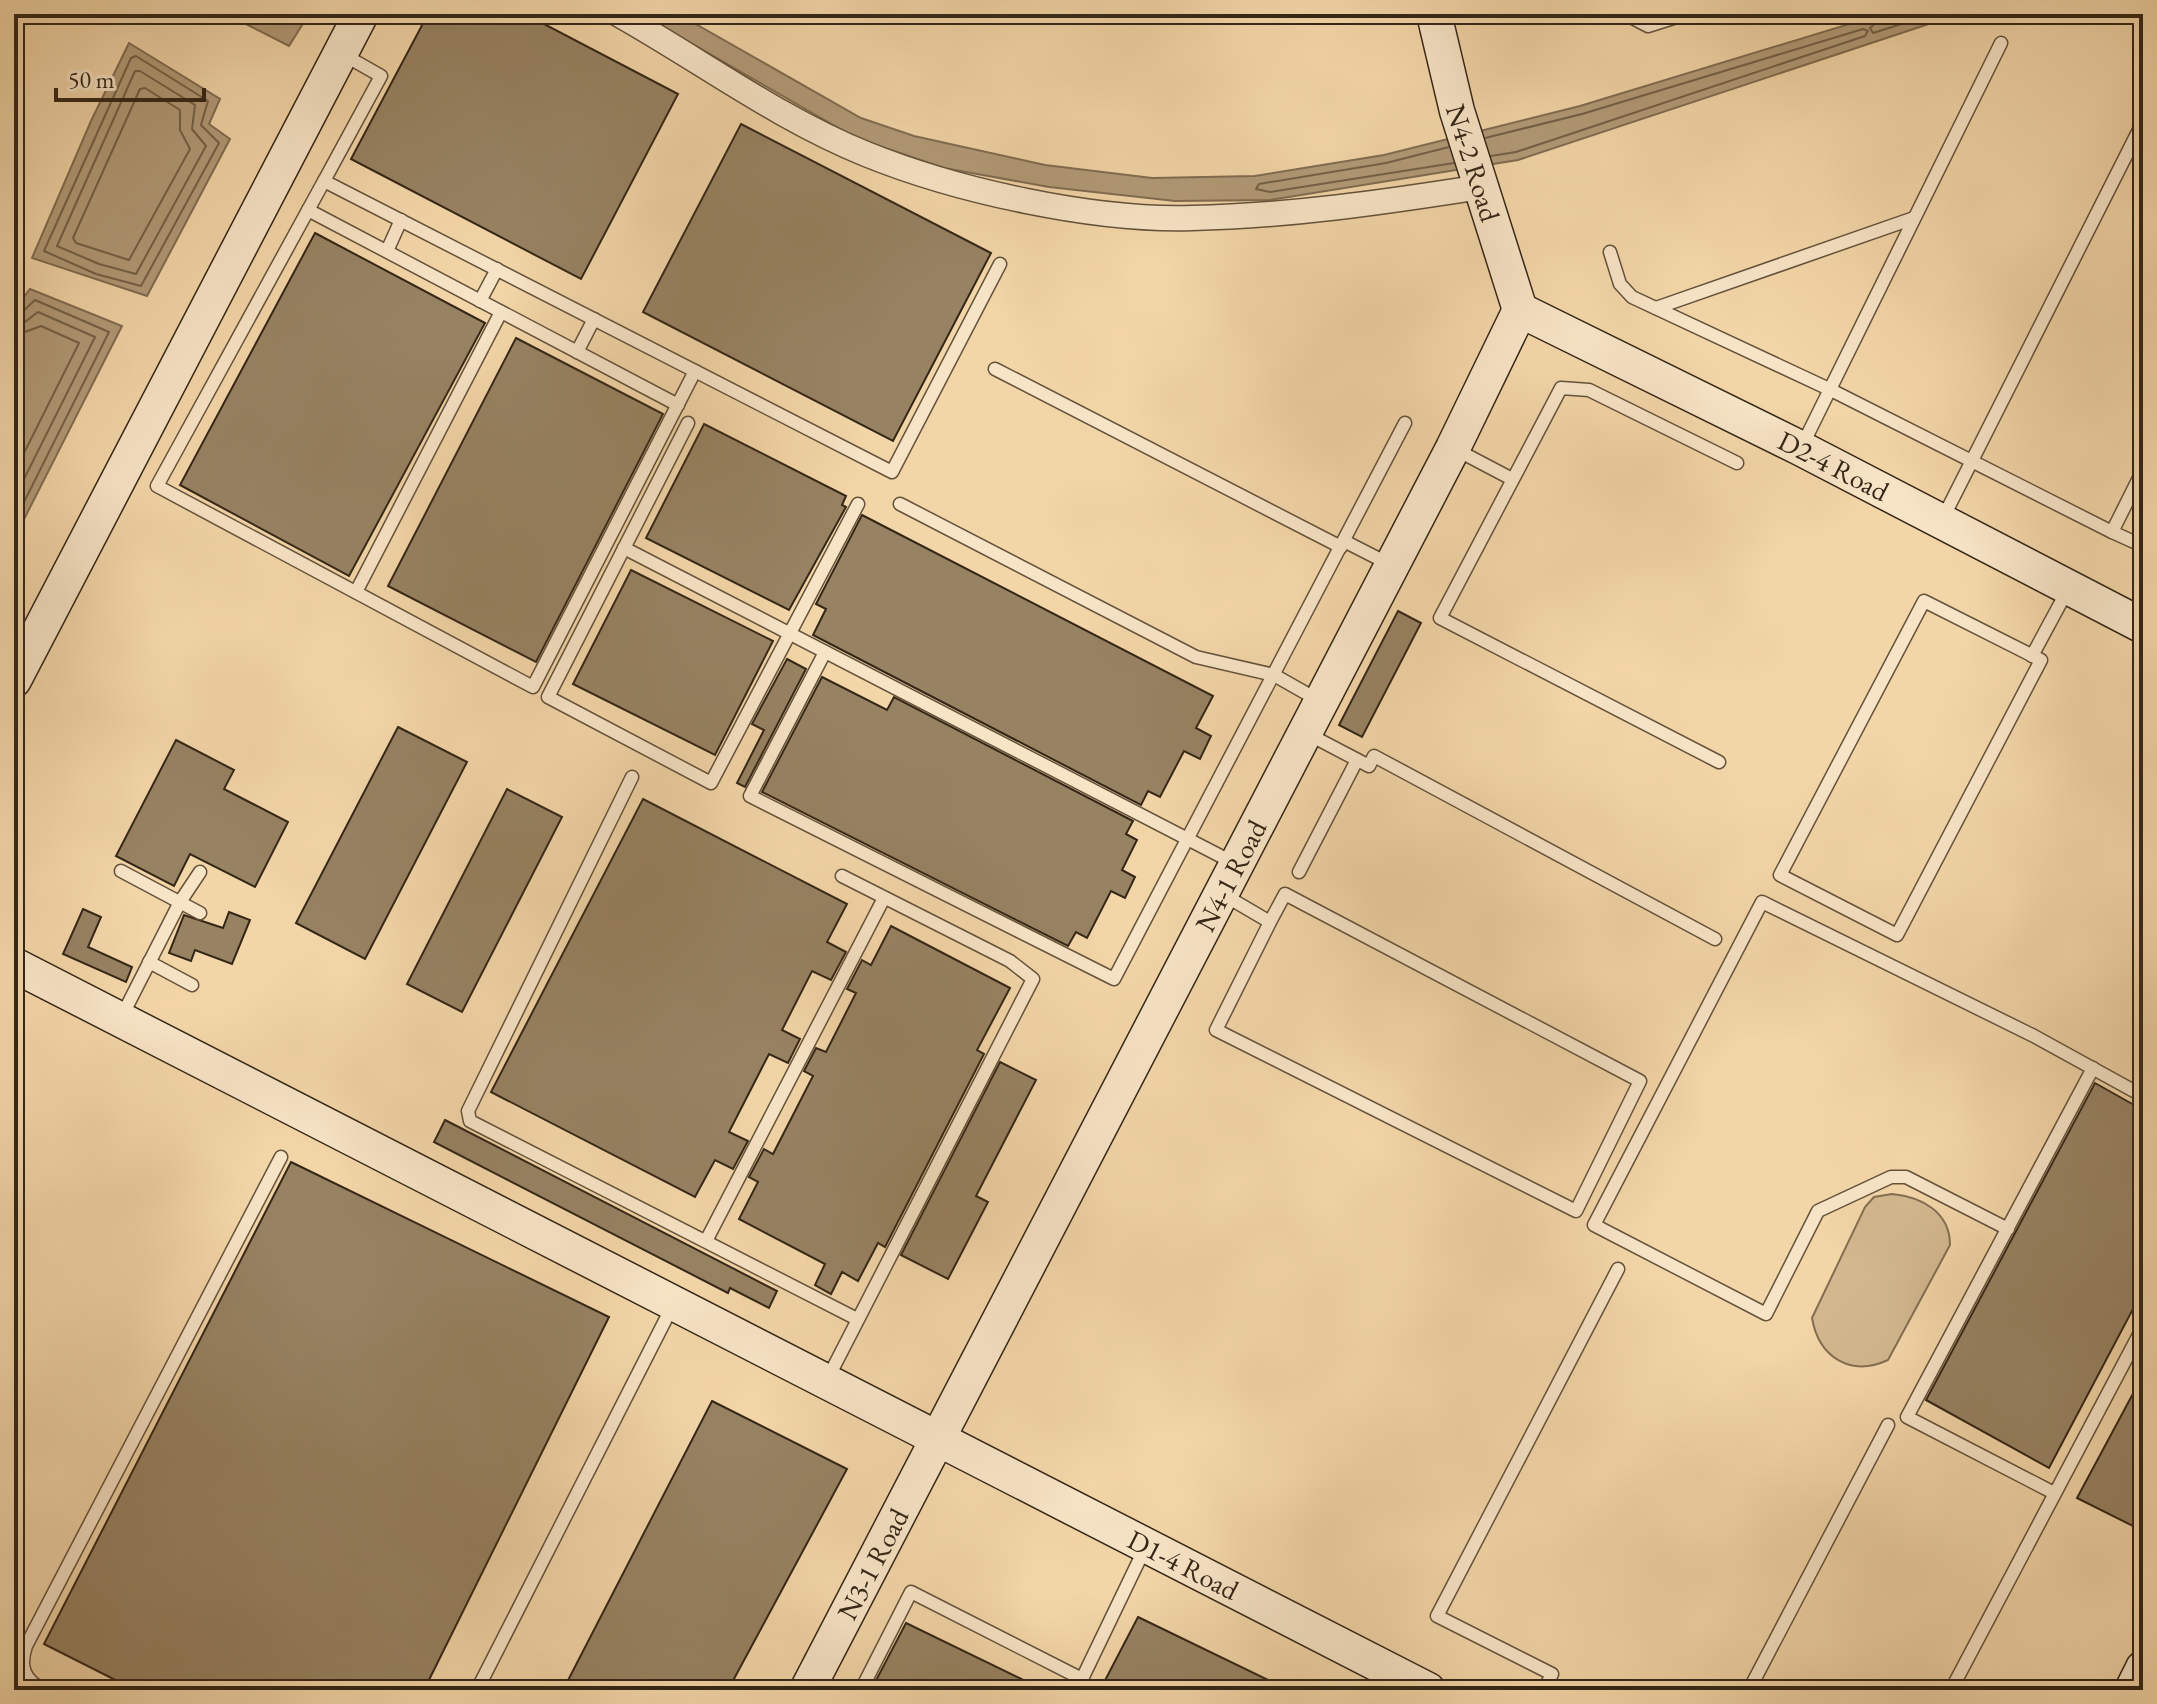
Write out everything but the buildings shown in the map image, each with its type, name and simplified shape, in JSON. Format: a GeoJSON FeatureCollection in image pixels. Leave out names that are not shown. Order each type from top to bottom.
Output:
{"type":"FeatureCollection","features":[{"type":"Feature","properties":{"kind":"main road"},"geometry":{"type":"LineString","coordinates":[[14,680],[361,14]]}},
{"type":"Feature","properties":{"kind":"main road","name":"N4-2 Road"},"geometry":{"type":"LineString","coordinates":[[1434,14],[1457,111],[1520,310]]}},
{"type":"Feature","properties":{"kind":"main road","name":"D2-4 Road"},"geometry":{"type":"LineString","coordinates":[[1520,310],[1800,448],[2143,626]]}},
{"type":"Feature","properties":{"kind":"main road","name":"N4-1 Road"},"geometry":{"type":"LineString","coordinates":[[938,1438],[1453,448],[1520,310]]}},
{"type":"Feature","properties":{"kind":"main road","name":"D1-4 Road"},"geometry":{"type":"LineString","coordinates":[[14,965],[1428,1690]]}},
{"type":"Feature","properties":{"kind":"main road","name":"N3-1 Road"},"geometry":{"type":"LineString","coordinates":[[807,1690],[938,1438]]}},
{"type":"Feature","properties":{"kind":"main road"},"geometry":{"type":"LineString","coordinates":[[2132,1690],[2143,1668]]}},
{"type":"Feature","properties":{"kind":"street"},"geometry":{"type":"LineString","coordinates":[[618,14],[788,115],[865,154],[954,183],[1032,200],[1121,214],[1189,219],[1338,209],[1481,187]]}},
{"type":"Feature","properties":{"kind":"lane"},"geometry":{"type":"LineString","coordinates":[[1625,14],[1648,26],[1686,14]]}},
{"type":"Feature","properties":{"kind":"lane"},"geometry":{"type":"LineString","coordinates":[[1800,448],[2001,43]]}},
{"type":"Feature","properties":{"kind":"lane"},"geometry":{"type":"LineString","coordinates":[[341,54],[381,76],[157,486],[533,687],[695,371]]}},
{"type":"Feature","properties":{"kind":"lane"},"geometry":{"type":"LineString","coordinates":[[1940,523],[2143,122]]}},
{"type":"Feature","properties":{"kind":"lane"},"geometry":{"type":"LineString","coordinates":[[324,181],[892,472],[1000,264]]}},
{"type":"Feature","properties":{"kind":"lane"},"geometry":{"type":"LineString","coordinates":[[308,210],[678,405]]}},
{"type":"Feature","properties":{"kind":"lane"},"geometry":{"type":"LineString","coordinates":[[1656,308],[1914,218]]}},
{"type":"Feature","properties":{"kind":"lane"},"geometry":{"type":"LineString","coordinates":[[387,251],[401,220]]}},
{"type":"Feature","properties":{"kind":"lane"},"geometry":{"type":"LineString","coordinates":[[1610,252],[1624,290],[1656,308],[1829,389],[2143,546]]}},
{"type":"Feature","properties":{"kind":"lane"},"geometry":{"type":"LineString","coordinates":[[480,301],[497,269]]}},
{"type":"Feature","properties":{"kind":"lane"},"geometry":{"type":"LineString","coordinates":[[356,592],[501,312]]}},
{"type":"Feature","properties":{"kind":"lane"},"geometry":{"type":"LineString","coordinates":[[577,352],[594,319]]}},
{"type":"Feature","properties":{"kind":"lane"},"geometry":{"type":"LineString","coordinates":[[995,369],[1342,544],[1392,565]]}},
{"type":"Feature","properties":{"kind":"lane"},"geometry":{"type":"LineString","coordinates":[[1719,762],[1440,618],[1558,392],[1570,386],[1589,390],[1737,463]]}},
{"type":"Feature","properties":{"kind":"lane"},"geometry":{"type":"LineString","coordinates":[[688,423],[548,697],[711,783],[858,504]]}},
{"type":"Feature","properties":{"kind":"lane"},"geometry":{"type":"LineString","coordinates":[[825,652],[750,796],[1114,979],[1405,423]]}},
{"type":"Feature","properties":{"kind":"lane"},"geometry":{"type":"LineString","coordinates":[[1453,448],[1512,479]]}},
{"type":"Feature","properties":{"kind":"lane"},"geometry":{"type":"LineString","coordinates":[[2112,532],[2143,470]]}},
{"type":"Feature","properties":{"kind":"lane"},"geometry":{"type":"LineString","coordinates":[[900,504],[1196,657],[1274,675],[1321,701]]}},
{"type":"Feature","properties":{"kind":"lane"},"geometry":{"type":"LineString","coordinates":[[624,548],[1188,839],[1270,922]]}},
{"type":"Feature","properties":{"kind":"lane"},"geometry":{"type":"LineString","coordinates":[[2032,656],[2068,588]]}},
{"type":"Feature","properties":{"kind":"lane"},"geometry":{"type":"LineString","coordinates":[[1924,601],[2032,656],[2041,660],[1897,935],[1780,875],[1924,601]]}},
{"type":"Feature","properties":{"kind":"lane"},"geometry":{"type":"LineString","coordinates":[[1305,732],[1369,766],[1374,756],[1715,939]]}},
{"type":"Feature","properties":{"kind":"lane"},"geometry":{"type":"LineString","coordinates":[[1299,872],[1357,760]]}},
{"type":"Feature","properties":{"kind":"lane"},"geometry":{"type":"LineString","coordinates":[[632,777],[468,1111],[470,1121],[857,1319]]}},
{"type":"Feature","properties":{"kind":"lane"},"geometry":{"type":"LineString","coordinates":[[121,871],[200,913]]}},
{"type":"Feature","properties":{"kind":"lane"},"geometry":{"type":"LineString","coordinates":[[120,1019],[180,902],[200,872]]}},
{"type":"Feature","properties":{"kind":"lane"},"geometry":{"type":"LineString","coordinates":[[827,1381],[1033,979],[1010,961],[842,876]]}},
{"type":"Feature","properties":{"kind":"lane"},"geometry":{"type":"LineString","coordinates":[[1285,894],[1640,1081],[1576,1211],[1216,1030],[1270,922],[1285,894]]}},
{"type":"Feature","properties":{"kind":"lane"},"geometry":{"type":"LineString","coordinates":[[706,1241],[884,898]]}},
{"type":"Feature","properties":{"kind":"lane"},"geometry":{"type":"LineString","coordinates":[[2008,1229],[1906,1177],[1891,1177],[1818,1211],[1766,1314],[1594,1225],[1762,902],[2143,1096]]}},
{"type":"Feature","properties":{"kind":"lane"},"geometry":{"type":"LineString","coordinates":[[149,962],[192,985]]}},
{"type":"Feature","properties":{"kind":"lane"},"geometry":{"type":"LineString","coordinates":[[2054,1493],[1907,1417],[2093,1068]]}},
{"type":"Feature","properties":{"kind":"lane"},"geometry":{"type":"LineString","coordinates":[[44,1690],[24,1673],[22,1658],[26,1646],[281,1157]]}},
{"type":"Feature","properties":{"kind":"lane"},"geometry":{"type":"LineString","coordinates":[[1544,1690],[1552,1674],[1437,1616],[1618,1269]]}},
{"type":"Feature","properties":{"kind":"lane"},"geometry":{"type":"LineString","coordinates":[[477,1690],[675,1302]]}},
{"type":"Feature","properties":{"kind":"lane"},"geometry":{"type":"LineString","coordinates":[[1951,1690],[2143,1327]]}},
{"type":"Feature","properties":{"kind":"lane"},"geometry":{"type":"LineString","coordinates":[[1749,1690],[1888,1425]]}},
{"type":"Feature","properties":{"kind":"lane"},"geometry":{"type":"LineString","coordinates":[[861,1690],[911,1592],[1082,1679],[1146,1545]]}},
{"type":"Feature","properties":{"kind":"shaded area"},"geometry":{"type":"Polygon","coordinates":[[[1892,1194],[1924,1203],[1940,1215],[1949,1233],[1950,1245],[1888,1360],[1874,1365],[1850,1365],[1829,1353],[1816,1332],[1812,1318],[1865,1207],[1874,1197],[1892,1194]]]}},
{"type":"Feature","properties":{"kind":"water"},"geometry":{"type":"Polygon","coordinates":[[[226,14],[309,14],[289,46],[226,14]]]}},
{"type":"Feature","properties":{"kind":"water"},"geometry":{"type":"Polygon","coordinates":[[[640,14],[678,14],[861,118],[914,136],[1045,165],[1152,178],[1255,176],[1384,155],[1580,106],[1882,14],[1959,14],[1518,160],[1270,200],[1175,201],[1049,187],[944,168],[856,138],[640,14]]]}},
{"type":"Feature","properties":{"kind":"water"},"geometry":{"type":"Polygon","coordinates":[[[129,43],[220,99],[209,124],[230,139],[147,296],[32,258],[91,121],[129,43]]]}},
{"type":"Feature","properties":{"kind":"water"},"geometry":{"type":"Polygon","coordinates":[[[30,289],[122,326],[14,539],[14,310],[30,289]]]}}]}
